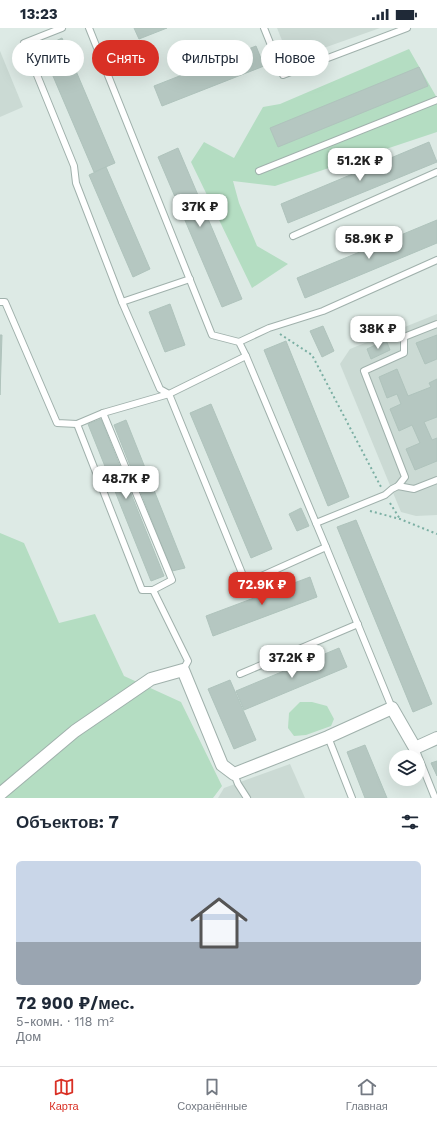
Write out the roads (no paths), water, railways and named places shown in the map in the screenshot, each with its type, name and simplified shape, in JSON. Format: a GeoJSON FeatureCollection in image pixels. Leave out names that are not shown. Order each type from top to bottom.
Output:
{"type":"FeatureCollection","features":[{"type":"Feature","properties":{"kind":"street"},"geometry":{"type":"LineString","coordinates":[[0,794],[75,731],[151,679],[183,670],[222,765],[234,774],[328,737],[392,708],[415,748],[437,738]]}},
{"type":"Feature","properties":{"kind":"lane"},"geometry":{"type":"LineString","coordinates":[[62,28],[24,43],[74,166],[76,183],[122,302],[160,389],[168,394],[246,583],[326,547]]}},
{"type":"Feature","properties":{"kind":"lane"},"geometry":{"type":"LineString","coordinates":[[89,28],[212,334],[239,342],[270,328],[323,311],[437,260]]}},
{"type":"Feature","properties":{"kind":"lane"},"geometry":{"type":"LineString","coordinates":[[264,28],[283,75],[406,28]]}},
{"type":"Feature","properties":{"kind":"lane"},"geometry":{"type":"LineString","coordinates":[[259,171],[437,100]]}},
{"type":"Feature","properties":{"kind":"lane"},"geometry":{"type":"LineString","coordinates":[[294,236],[437,172]]}},
{"type":"Feature","properties":{"kind":"lane"},"geometry":{"type":"LineString","coordinates":[[122,302],[190,279]]}},
{"type":"Feature","properties":{"kind":"lane"},"geometry":{"type":"LineString","coordinates":[[0,302],[5,302],[57,423],[77,424],[103,413],[168,394],[246,356]]}},
{"type":"Feature","properties":{"kind":"lane"},"geometry":{"type":"LineString","coordinates":[[398,486],[405,477],[364,371],[404,353],[404,337],[437,324]]}},
{"type":"Feature","properties":{"kind":"lane"},"geometry":{"type":"LineString","coordinates":[[239,342],[316,523],[392,708]]}},
{"type":"Feature","properties":{"kind":"lane"},"geometry":{"type":"LineString","coordinates":[[77,424],[142,590],[153,590],[172,580],[103,413]]}},
{"type":"Feature","properties":{"kind":"lane"},"geometry":{"type":"LineString","coordinates":[[316,523],[385,495],[392,488],[398,486],[414,489],[437,480]]}},
{"type":"Feature","properties":{"kind":"lane"},"geometry":{"type":"LineString","coordinates":[[153,590],[188,661],[183,670]]}},
{"type":"Feature","properties":{"kind":"lane"},"geometry":{"type":"LineString","coordinates":[[240,674],[358,624]]}},
{"type":"Feature","properties":{"kind":"lane"},"geometry":{"type":"LineString","coordinates":[[328,737],[352,798]]}},
{"type":"Feature","properties":{"kind":"lane"},"geometry":{"type":"LineString","coordinates":[[415,748],[435,798]]}},
{"type":"Feature","properties":{"kind":"lane"},"geometry":{"type":"LineString","coordinates":[[234,774],[238,784],[247,798]]}}]}
